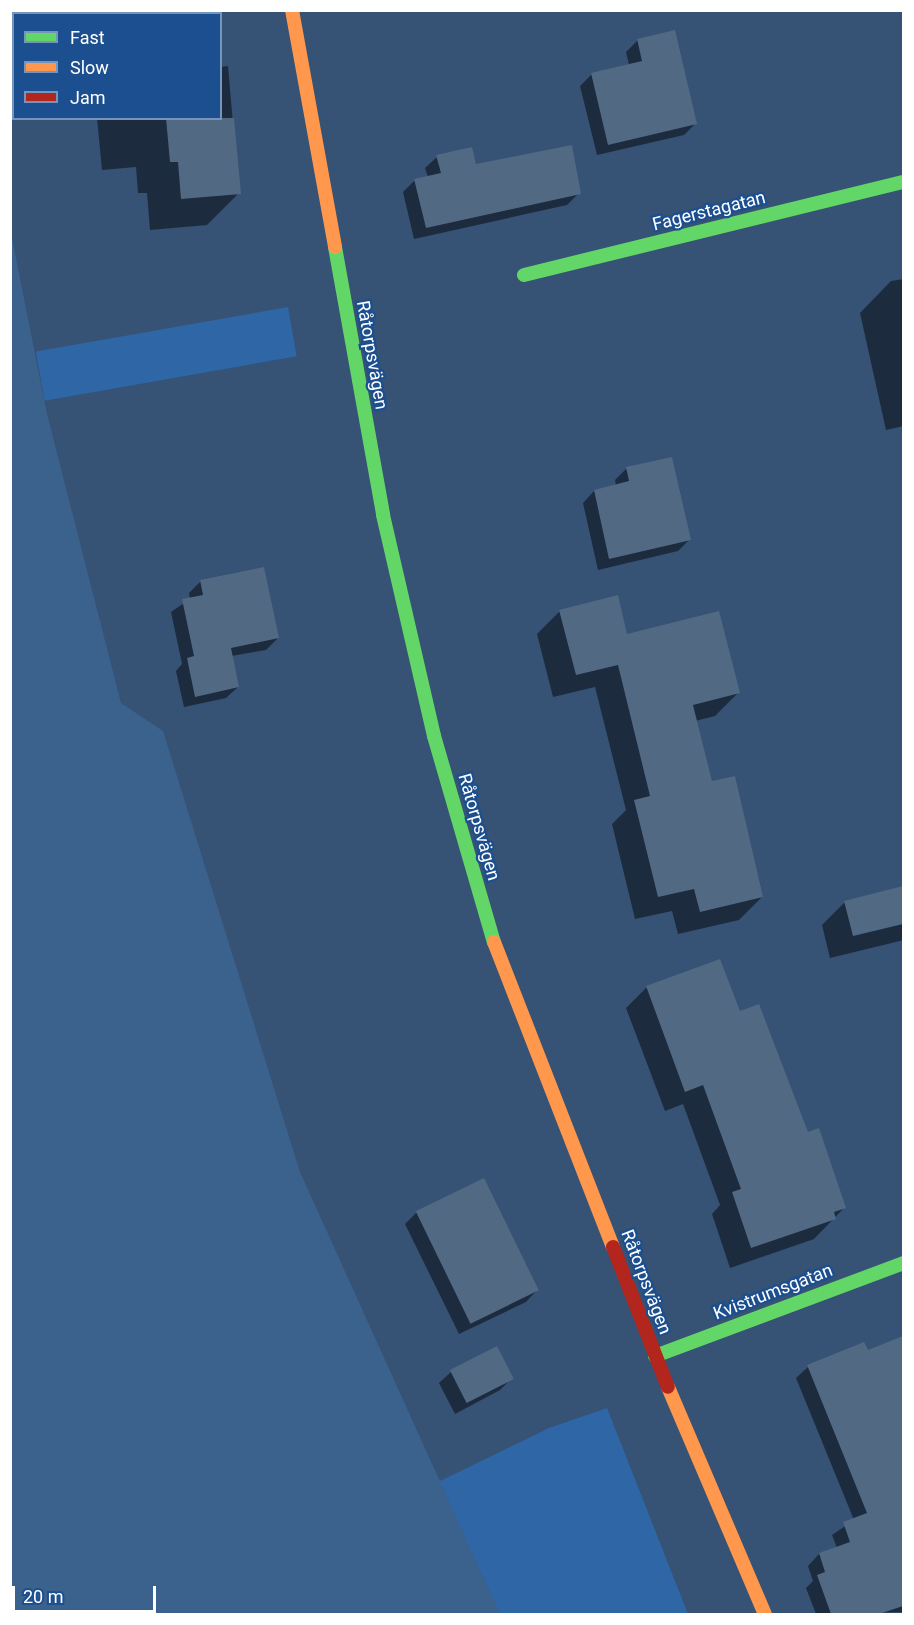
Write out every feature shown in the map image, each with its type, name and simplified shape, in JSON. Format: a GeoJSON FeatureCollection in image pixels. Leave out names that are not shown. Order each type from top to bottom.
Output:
{"type":"FeatureCollection","features":[{"type":"Feature","properties":{"kind":"street","name":"Råtorpsvägen"},"geometry":{"type":"LineString","coordinates":[[292,10],[383,514],[434,736],[490,931],[655,1356],[765,1614]]}},
{"type":"Feature","properties":{"kind":"street","name":"Fagerstagatan"},"geometry":{"type":"LineString","coordinates":[[524,275],[903,182]]}},
{"type":"Feature","properties":{"kind":"street","name":"Kvistrumsgatan"},"geometry":{"type":"LineString","coordinates":[[655,1356],[903,1263]]}},
{"type":"Feature","properties":{"kind":"shaded area"},"geometry":{"type":"Polygon","coordinates":[[[10,228],[47,414],[121,703],[163,731],[300,1172],[500,1614],[11,1614],[10,228]]]}},
{"type":"Feature","properties":{"kind":"shaded area"},"geometry":{"type":"Polygon","coordinates":[[[288,307],[297,356],[45,401],[36,351],[288,307]]]}},
{"type":"Feature","properties":{"kind":"shaded area"},"geometry":{"type":"Polygon","coordinates":[[[607,1408],[688,1614],[500,1614],[438,1482],[549,1428],[607,1408]]]}},
{"type":"Feature","properties":{"kind":"building"},"geometry":{"type":"Polygon","coordinates":[[[675,30],[697,124],[608,145],[591,73],[642,61],[637,39],[675,30]]]}},
{"type":"Feature","properties":{"kind":"building"},"geometry":{"type":"Polygon","coordinates":[[[234,118],[241,194],[181,199],[178,162],[170,162],[166,120],[234,118]]]}},
{"type":"Feature","properties":{"kind":"building"},"geometry":{"type":"Polygon","coordinates":[[[572,145],[581,194],[426,228],[414,179],[441,173],[436,155],[472,147],[476,164],[572,145]]]}},
{"type":"Feature","properties":{"kind":"building"},"geometry":{"type":"Polygon","coordinates":[[[672,457],[691,540],[609,559],[594,490],[629,481],[626,467],[672,457]]]}},
{"type":"Feature","properties":{"kind":"building"},"geometry":{"type":"Polygon","coordinates":[[[264,567],[279,638],[231,648],[239,687],[195,697],[187,658],[194,656],[182,599],[203,595],[200,580],[264,567]]]}},
{"type":"Feature","properties":{"kind":"building"},"geometry":{"type":"Polygon","coordinates":[[[618,595],[627,634],[719,611],[740,693],[693,705],[712,781],[735,776],[763,897],[700,912],[694,889],[658,897],[634,800],[650,796],[618,665],[576,675],[559,610],[618,595]]]}},
{"type":"Feature","properties":{"kind":"building"},"geometry":{"type":"Polygon","coordinates":[[[903,886],[903,924],[853,936],[844,901],[903,886]]]}},
{"type":"Feature","properties":{"kind":"building"},"geometry":{"type":"Polygon","coordinates":[[[720,959],[740,1011],[759,1004],[808,1132],[819,1128],[846,1208],[834,1212],[836,1219],[751,1248],[732,1192],[741,1189],[703,1085],[685,1092],[646,986],[720,959]]]}},
{"type":"Feature","properties":{"kind":"building"},"geometry":{"type":"Polygon","coordinates":[[[484,1178],[539,1290],[470,1324],[416,1211],[484,1178]]]}},
{"type":"Feature","properties":{"kind":"building"},"geometry":{"type":"Polygon","coordinates":[[[903,1336],[903,1606],[879,1614],[831,1614],[817,1575],[825,1572],[819,1553],[850,1542],[843,1522],[867,1513],[807,1365],[864,1342],[868,1350],[903,1336]]]}},
{"type":"Feature","properties":{"kind":"building"},"geometry":{"type":"Polygon","coordinates":[[[497,1346],[514,1379],[467,1403],[450,1370],[497,1346]]]}},
{"type":"Feature","properties":{"kind":"traffic: fast"},"geometry":{"type":"LineString","coordinates":[[524,275],[904,182]]}},
{"type":"Feature","properties":{"kind":"traffic: fast"},"geometry":{"type":"LineString","coordinates":[[335,247],[383,515],[434,736],[494,942]]}},
{"type":"Feature","properties":{"kind":"traffic: fast"},"geometry":{"type":"LineString","coordinates":[[655,1356],[904,1263]]}},
{"type":"Feature","properties":{"kind":"traffic: slow"},"geometry":{"type":"LineString","coordinates":[[292,10],[335,247]]}},
{"type":"Feature","properties":{"kind":"traffic: slow"},"geometry":{"type":"LineString","coordinates":[[494,942],[613,1247]]}},
{"type":"Feature","properties":{"kind":"traffic: slow"},"geometry":{"type":"LineString","coordinates":[[668,1387],[765,1614]]}},
{"type":"Feature","properties":{"kind":"traffic: jam"},"geometry":{"type":"LineString","coordinates":[[613,1247],[668,1387]]}}]}
